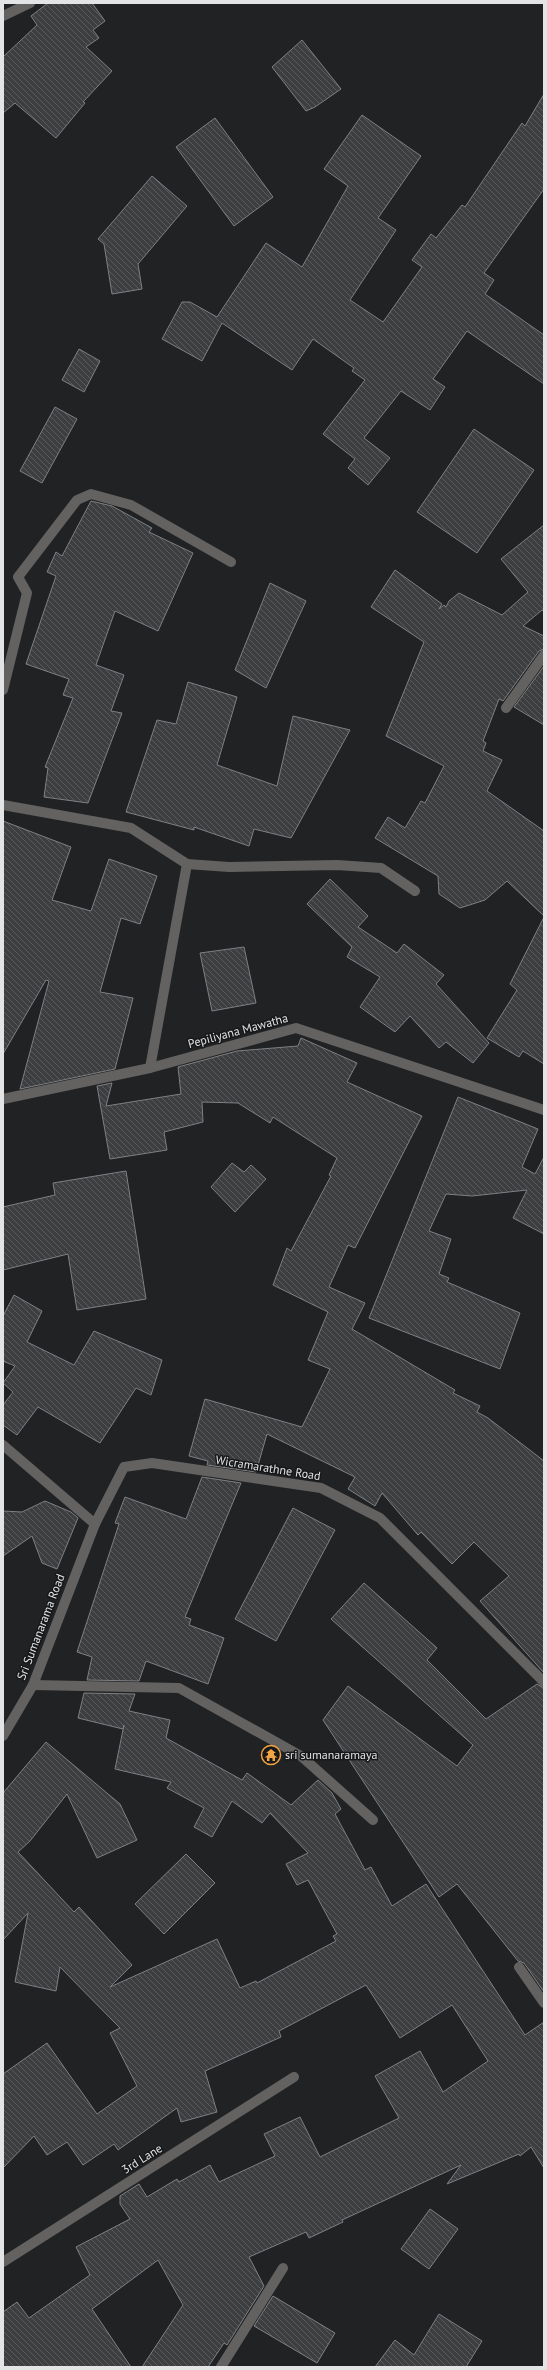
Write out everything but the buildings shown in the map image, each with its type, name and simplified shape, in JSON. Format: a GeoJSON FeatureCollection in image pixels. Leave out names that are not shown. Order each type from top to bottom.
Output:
{"type":"FeatureCollection","features":[{"type":"Feature","properties":{"kind":"street"},"geometry":{"type":"LineString","coordinates":[[3,16],[30,3]]}},
{"type":"Feature","properties":{"kind":"street"},"geometry":{"type":"LineString","coordinates":[[3,690],[27,593],[18,577],[77,500],[92,494],[131,506],[231,562]]}},
{"type":"Feature","properties":{"kind":"street"},"geometry":{"type":"LineString","coordinates":[[506,708],[544,655]]}},
{"type":"Feature","properties":{"kind":"street"},"geometry":{"type":"LineString","coordinates":[[3,804],[131,828],[187,864],[229,867],[337,865],[381,868],[415,892]]}},
{"type":"Feature","properties":{"kind":"street"},"geometry":{"type":"LineString","coordinates":[[150,1068],[187,864]]}},
{"type":"Feature","properties":{"kind":"street","name":"Pepiliyana Mawatha"},"geometry":{"type":"LineString","coordinates":[[3,1099],[150,1068],[296,1028],[544,1110]]}},
{"type":"Feature","properties":{"kind":"street"},"geometry":{"type":"LineString","coordinates":[[3,1445],[95,1524]]}},
{"type":"Feature","properties":{"kind":"street","name":"Wicramarathne Road"},"geometry":{"type":"LineString","coordinates":[[95,1524],[124,1467],[152,1463],[321,1488],[380,1518],[544,1682]]}},
{"type":"Feature","properties":{"kind":"street","name":"Sri Sumanarama Road"},"geometry":{"type":"LineString","coordinates":[[3,1736],[33,1685],[95,1524]]}},
{"type":"Feature","properties":{"kind":"street"},"geometry":{"type":"LineString","coordinates":[[33,1685],[179,1688],[301,1756],[373,1820]]}},
{"type":"Feature","properties":{"kind":"street"},"geometry":{"type":"LineString","coordinates":[[518,1967],[544,2003]]}},
{"type":"Feature","properties":{"kind":"street","name":"3rd Lane"},"geometry":{"type":"LineString","coordinates":[[3,2262],[294,2077]]}},
{"type":"Feature","properties":{"kind":"street"},"geometry":{"type":"LineString","coordinates":[[221,2367],[283,2268]]}},
{"type":"Feature","properties":{"kind":"place","name":"sri sumanaramaya"},"geometry":{"type":"Point","coordinates":[271,1755]}}]}
